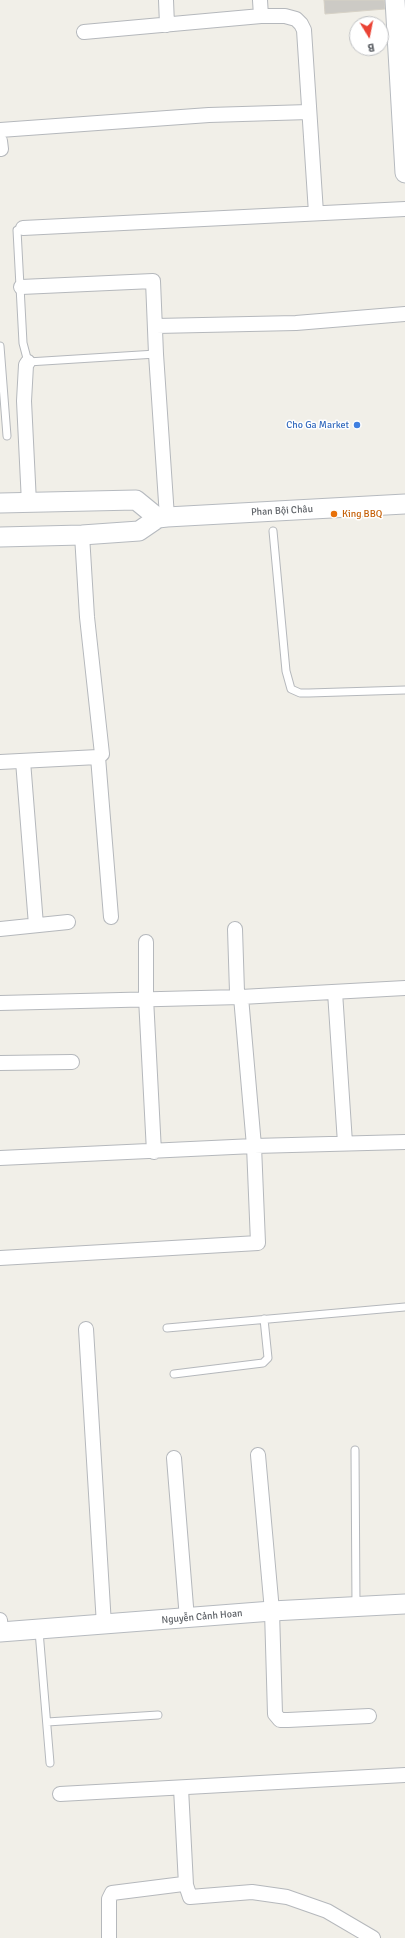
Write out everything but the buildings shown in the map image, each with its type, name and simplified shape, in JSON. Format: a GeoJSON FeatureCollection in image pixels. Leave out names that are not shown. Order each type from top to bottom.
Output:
{"type":"FeatureCollection","features":[{"type":"Feature","properties":{"kind":"main road"},"geometry":{"type":"LineString","coordinates":[[395,0],[405,173]]}},
{"type":"Feature","properties":{"kind":"main road"},"geometry":{"type":"LineString","coordinates":[[0,503],[136,500],[163,518],[139,531],[82,535],[0,537]]}},
{"type":"Feature","properties":{"kind":"main road","name":"Phan Bội Châu"},"geometry":{"type":"LineString","coordinates":[[163,518],[405,504]]}},
{"type":"Feature","properties":{"kind":"main road","name":"Nguyễn Cảnh Hoan"},"geometry":{"type":"LineString","coordinates":[[0,1628],[39,1630],[272,1611],[405,1604]]}},
{"type":"Feature","properties":{"kind":"street"},"geometry":{"type":"LineString","coordinates":[[166,0],[167,25]]}},
{"type":"Feature","properties":{"kind":"street"},"geometry":{"type":"LineString","coordinates":[[260,0],[261,16]]}},
{"type":"Feature","properties":{"kind":"street"},"geometry":{"type":"LineString","coordinates":[[84,32],[261,16],[291,17],[301,24],[304,30],[316,213]]}},
{"type":"Feature","properties":{"kind":"street"},"geometry":{"type":"LineString","coordinates":[[0,130],[209,115],[310,112]]}},
{"type":"Feature","properties":{"kind":"street"},"geometry":{"type":"LineString","coordinates":[[23,228],[405,209]]}},
{"type":"Feature","properties":{"kind":"street"},"geometry":{"type":"LineString","coordinates":[[21,287],[153,281],[163,518]]}},
{"type":"Feature","properties":{"kind":"street"},"geometry":{"type":"LineString","coordinates":[[156,326],[296,323],[405,314]]}},
{"type":"Feature","properties":{"kind":"street"},"geometry":{"type":"LineString","coordinates":[[28,362],[26,365],[24,401],[29,503]]}},
{"type":"Feature","properties":{"kind":"street"},"geometry":{"type":"LineString","coordinates":[[82,535],[87,617],[102,752],[98,757],[111,917]]}},
{"type":"Feature","properties":{"kind":"street"},"geometry":{"type":"LineString","coordinates":[[0,762],[98,757]]}},
{"type":"Feature","properties":{"kind":"street"},"geometry":{"type":"LineString","coordinates":[[23,761],[36,925]]}},
{"type":"Feature","properties":{"kind":"street"},"geometry":{"type":"LineString","coordinates":[[0,929],[68,922]]}},
{"type":"Feature","properties":{"kind":"street"},"geometry":{"type":"LineString","coordinates":[[0,1258],[258,1243],[254,1146],[241,997],[237,992],[235,929]]}},
{"type":"Feature","properties":{"kind":"street"},"geometry":{"type":"LineString","coordinates":[[146,942],[146,998],[154,1152]]}},
{"type":"Feature","properties":{"kind":"street"},"geometry":{"type":"LineString","coordinates":[[0,1003],[146,998],[241,997],[405,988]]}},
{"type":"Feature","properties":{"kind":"street"},"geometry":{"type":"LineString","coordinates":[[335,992],[345,1143]]}},
{"type":"Feature","properties":{"kind":"street"},"geometry":{"type":"LineString","coordinates":[[0,1063],[72,1062]]}},
{"type":"Feature","properties":{"kind":"street"},"geometry":{"type":"LineString","coordinates":[[0,1158],[154,1152],[254,1146],[405,1142]]}},
{"type":"Feature","properties":{"kind":"street"},"geometry":{"type":"LineString","coordinates":[[86,1329],[104,1625]]}},
{"type":"Feature","properties":{"kind":"street"},"geometry":{"type":"LineString","coordinates":[[258,1455],[272,1611],[275,1714],[280,1720],[369,1716]]}},
{"type":"Feature","properties":{"kind":"street"},"geometry":{"type":"LineString","coordinates":[[174,1458],[187,1619]]}},
{"type":"Feature","properties":{"kind":"street"},"geometry":{"type":"LineString","coordinates":[[60,1794],[405,1775]]}},
{"type":"Feature","properties":{"kind":"street"},"geometry":{"type":"LineString","coordinates":[[181,1788],[186,1885],[188,1895],[192,1897],[252,1892],[287,1897],[327,1911],[373,1938]]}},
{"type":"Feature","properties":{"kind":"street"},"geometry":{"type":"LineString","coordinates":[[109,1938],[109,1899],[112,1893],[186,1885]]}},
{"type":"Feature","properties":{"kind":"lane"},"geometry":{"type":"LineString","coordinates":[[23,228],[17,230],[23,343],[28,362],[156,354]]}},
{"type":"Feature","properties":{"kind":"lane"},"geometry":{"type":"LineString","coordinates":[[0,346],[7,436]]}},
{"type":"Feature","properties":{"kind":"lane"},"geometry":{"type":"LineString","coordinates":[[273,531],[286,671],[291,689],[300,693],[405,690]]}},
{"type":"Feature","properties":{"kind":"lane"},"geometry":{"type":"LineString","coordinates":[[167,1328],[405,1308]]}},
{"type":"Feature","properties":{"kind":"lane"},"geometry":{"type":"LineString","coordinates":[[174,1374],[263,1363],[268,1358],[264,1319]]}},
{"type":"Feature","properties":{"kind":"lane"},"geometry":{"type":"LineString","coordinates":[[355,1450],[356,1606]]}},
{"type":"Feature","properties":{"kind":"lane"},"geometry":{"type":"LineString","coordinates":[[39,1630],[50,1763]]}},
{"type":"Feature","properties":{"kind":"lane"},"geometry":{"type":"LineString","coordinates":[[47,1722],[158,1715]]}},
{"type":"Feature","properties":{"kind":"place","name":"Cho Ga Market"},"geometry":{"type":"Point","coordinates":[357,425]}},
{"type":"Feature","properties":{"kind":"place","name":"King BBQ"},"geometry":{"type":"Point","coordinates":[334,514]}}]}
